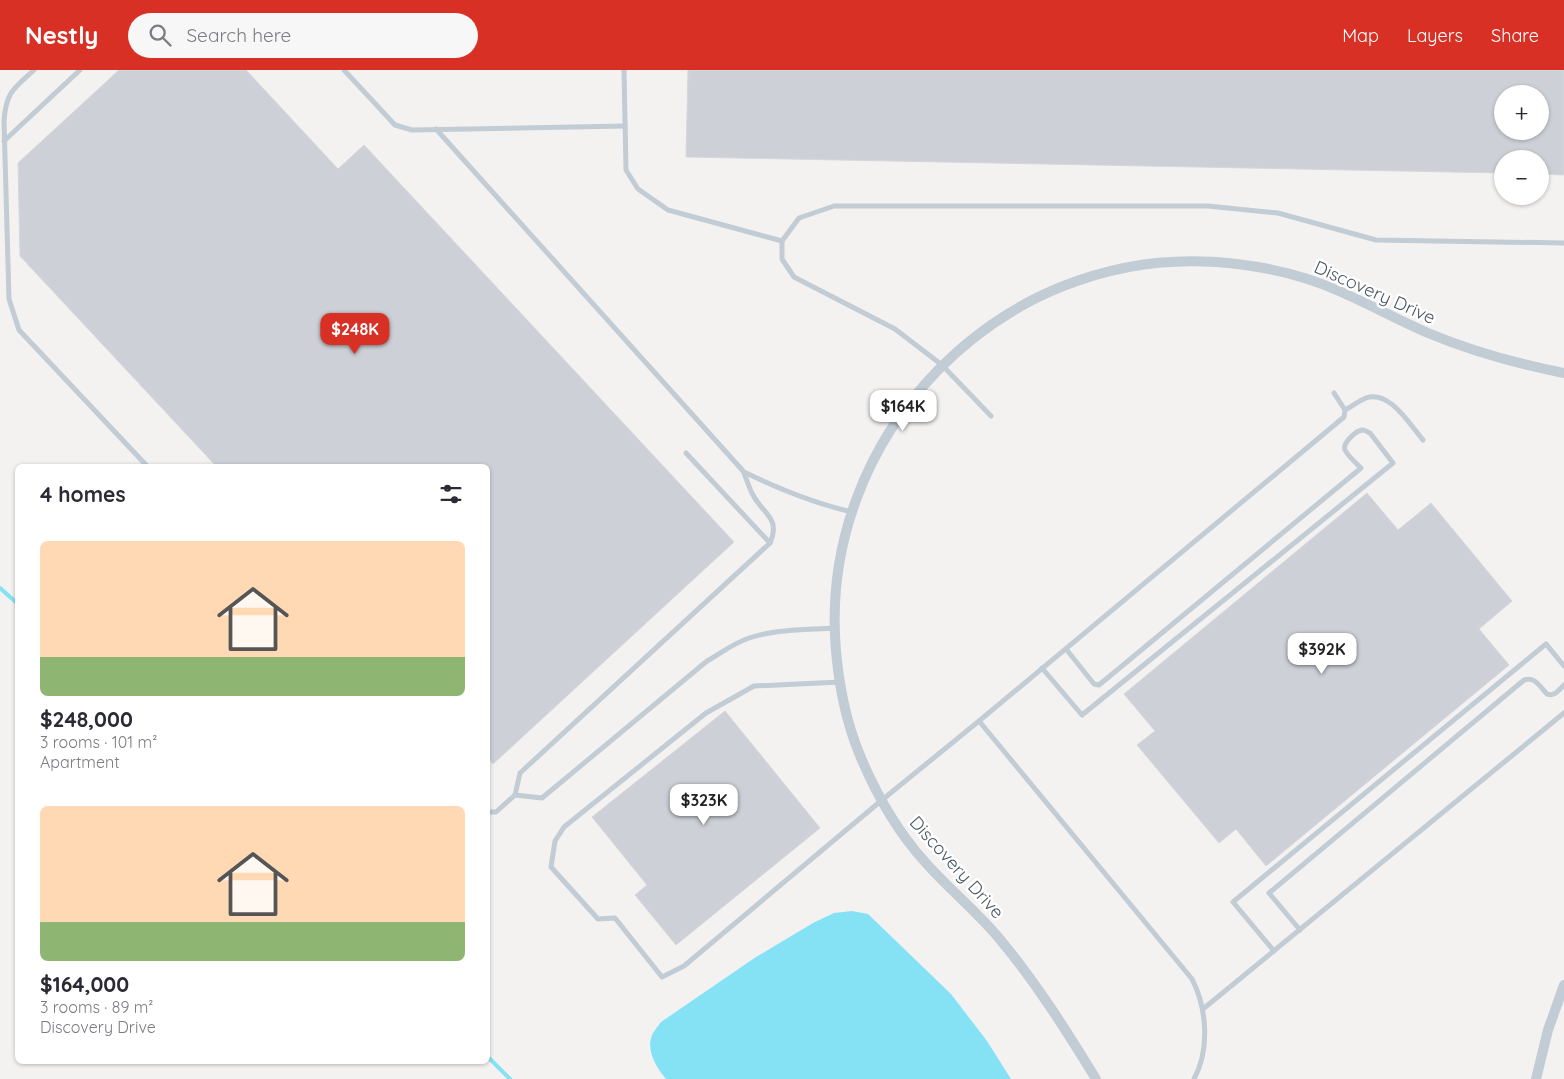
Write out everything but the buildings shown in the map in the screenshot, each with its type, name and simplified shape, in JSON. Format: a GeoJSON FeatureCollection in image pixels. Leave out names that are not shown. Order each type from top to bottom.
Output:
{"type":"FeatureCollection","features":[{"type":"Feature","properties":{"kind":"street","name":"Discovery Drive"},"geometry":{"type":"LineString","coordinates":[[1096,1079],[1046,1000],[1018,963],[971,908],[921,858],[896,825],[858,751],[849,724],[840,682],[835,628],[838,572],[855,500],[886,436],[928,380],[942,365],[980,333],[1008,315],[1062,286],[1122,268],[1163,263],[1212,262],[1246,265],[1305,278],[1338,290],[1386,314],[1447,340],[1495,356],[1564,374]]}},
{"type":"Feature","properties":{"kind":"street"},"geometry":{"type":"LineString","coordinates":[[1536,1079],[1548,1030],[1564,985]]}},
{"type":"Feature","properties":{"kind":"lane"},"geometry":{"type":"LineString","coordinates":[[34,70],[12,91],[5,105],[4,141],[9,299],[19,330],[145,464]]}},
{"type":"Feature","properties":{"kind":"lane"},"geometry":{"type":"LineString","coordinates":[[4,141],[80,70]]}},
{"type":"Feature","properties":{"kind":"lane"},"geometry":{"type":"LineString","coordinates":[[344,70],[395,125],[412,130],[625,126]]}},
{"type":"Feature","properties":{"kind":"lane"},"geometry":{"type":"LineString","coordinates":[[624,70],[626,170],[638,189],[668,210],[782,242]]}},
{"type":"Feature","properties":{"kind":"lane"},"geometry":{"type":"LineString","coordinates":[[436,130],[744,472],[753,496],[772,519],[774,534],[770,543],[520,773],[515,795],[496,812],[490,812]]}},
{"type":"Feature","properties":{"kind":"lane"},"geometry":{"type":"LineString","coordinates":[[991,416],[942,365],[895,329],[794,276],[782,259],[782,242],[799,218],[834,206],[1208,206],[1278,213],[1376,240],[1564,243]]}},
{"type":"Feature","properties":{"kind":"lane"},"geometry":{"type":"LineString","coordinates":[[840,682],[754,686],[706,713],[564,828],[555,841],[551,867],[598,919],[615,918],[662,977],[684,966],[1344,417],[1345,410],[1334,393]]}},
{"type":"Feature","properties":{"kind":"lane"},"geometry":{"type":"LineString","coordinates":[[1345,410],[1368,398],[1378,397],[1388,400],[1423,440]]}},
{"type":"Feature","properties":{"kind":"lane"},"geometry":{"type":"LineString","coordinates":[[1042,668],[1082,715],[1393,463],[1370,433],[1359,431],[1344,446],[1361,468],[1099,685],[1094,684],[1066,649]]}},
{"type":"Feature","properties":{"kind":"lane"},"geometry":{"type":"LineString","coordinates":[[686,453],[770,543]]}},
{"type":"Feature","properties":{"kind":"lane"},"geometry":{"type":"LineString","coordinates":[[744,472],[802,498],[852,512]]}},
{"type":"Feature","properties":{"kind":"lane"},"geometry":{"type":"LineString","coordinates":[[515,795],[542,798],[707,661],[730,647],[749,638],[770,634],[835,628]]}},
{"type":"Feature","properties":{"kind":"lane"},"geometry":{"type":"LineString","coordinates":[[1274,951],[1234,902],[1546,644],[1564,666]]}},
{"type":"Feature","properties":{"kind":"lane"},"geometry":{"type":"LineString","coordinates":[[1300,930],[1269,893],[1524,680],[1528,678],[1534,680],[1549,696],[1564,685]]}},
{"type":"Feature","properties":{"kind":"lane"},"geometry":{"type":"LineString","coordinates":[[1203,1010],[1564,713]]}},
{"type":"Feature","properties":{"kind":"lane"},"geometry":{"type":"LineString","coordinates":[[979,721],[1192,979],[1203,1010],[1205,1023],[1201,1067],[1194,1079]]}},
{"type":"Feature","properties":{"kind":"water"},"geometry":{"type":"Polygon","coordinates":[[[852,911],[868,914],[951,994],[987,1041],[1011,1079],[666,1079],[653,1058],[650,1047],[652,1035],[661,1022],[756,957],[813,923],[834,913],[852,911]]]}},
{"type":"Feature","properties":{"kind":"waterway"},"geometry":{"type":"LineString","coordinates":[[0,588],[15,601]]}},
{"type":"Feature","properties":{"kind":"waterway"},"geometry":{"type":"LineString","coordinates":[[490,1059],[510,1079]]}}]}
